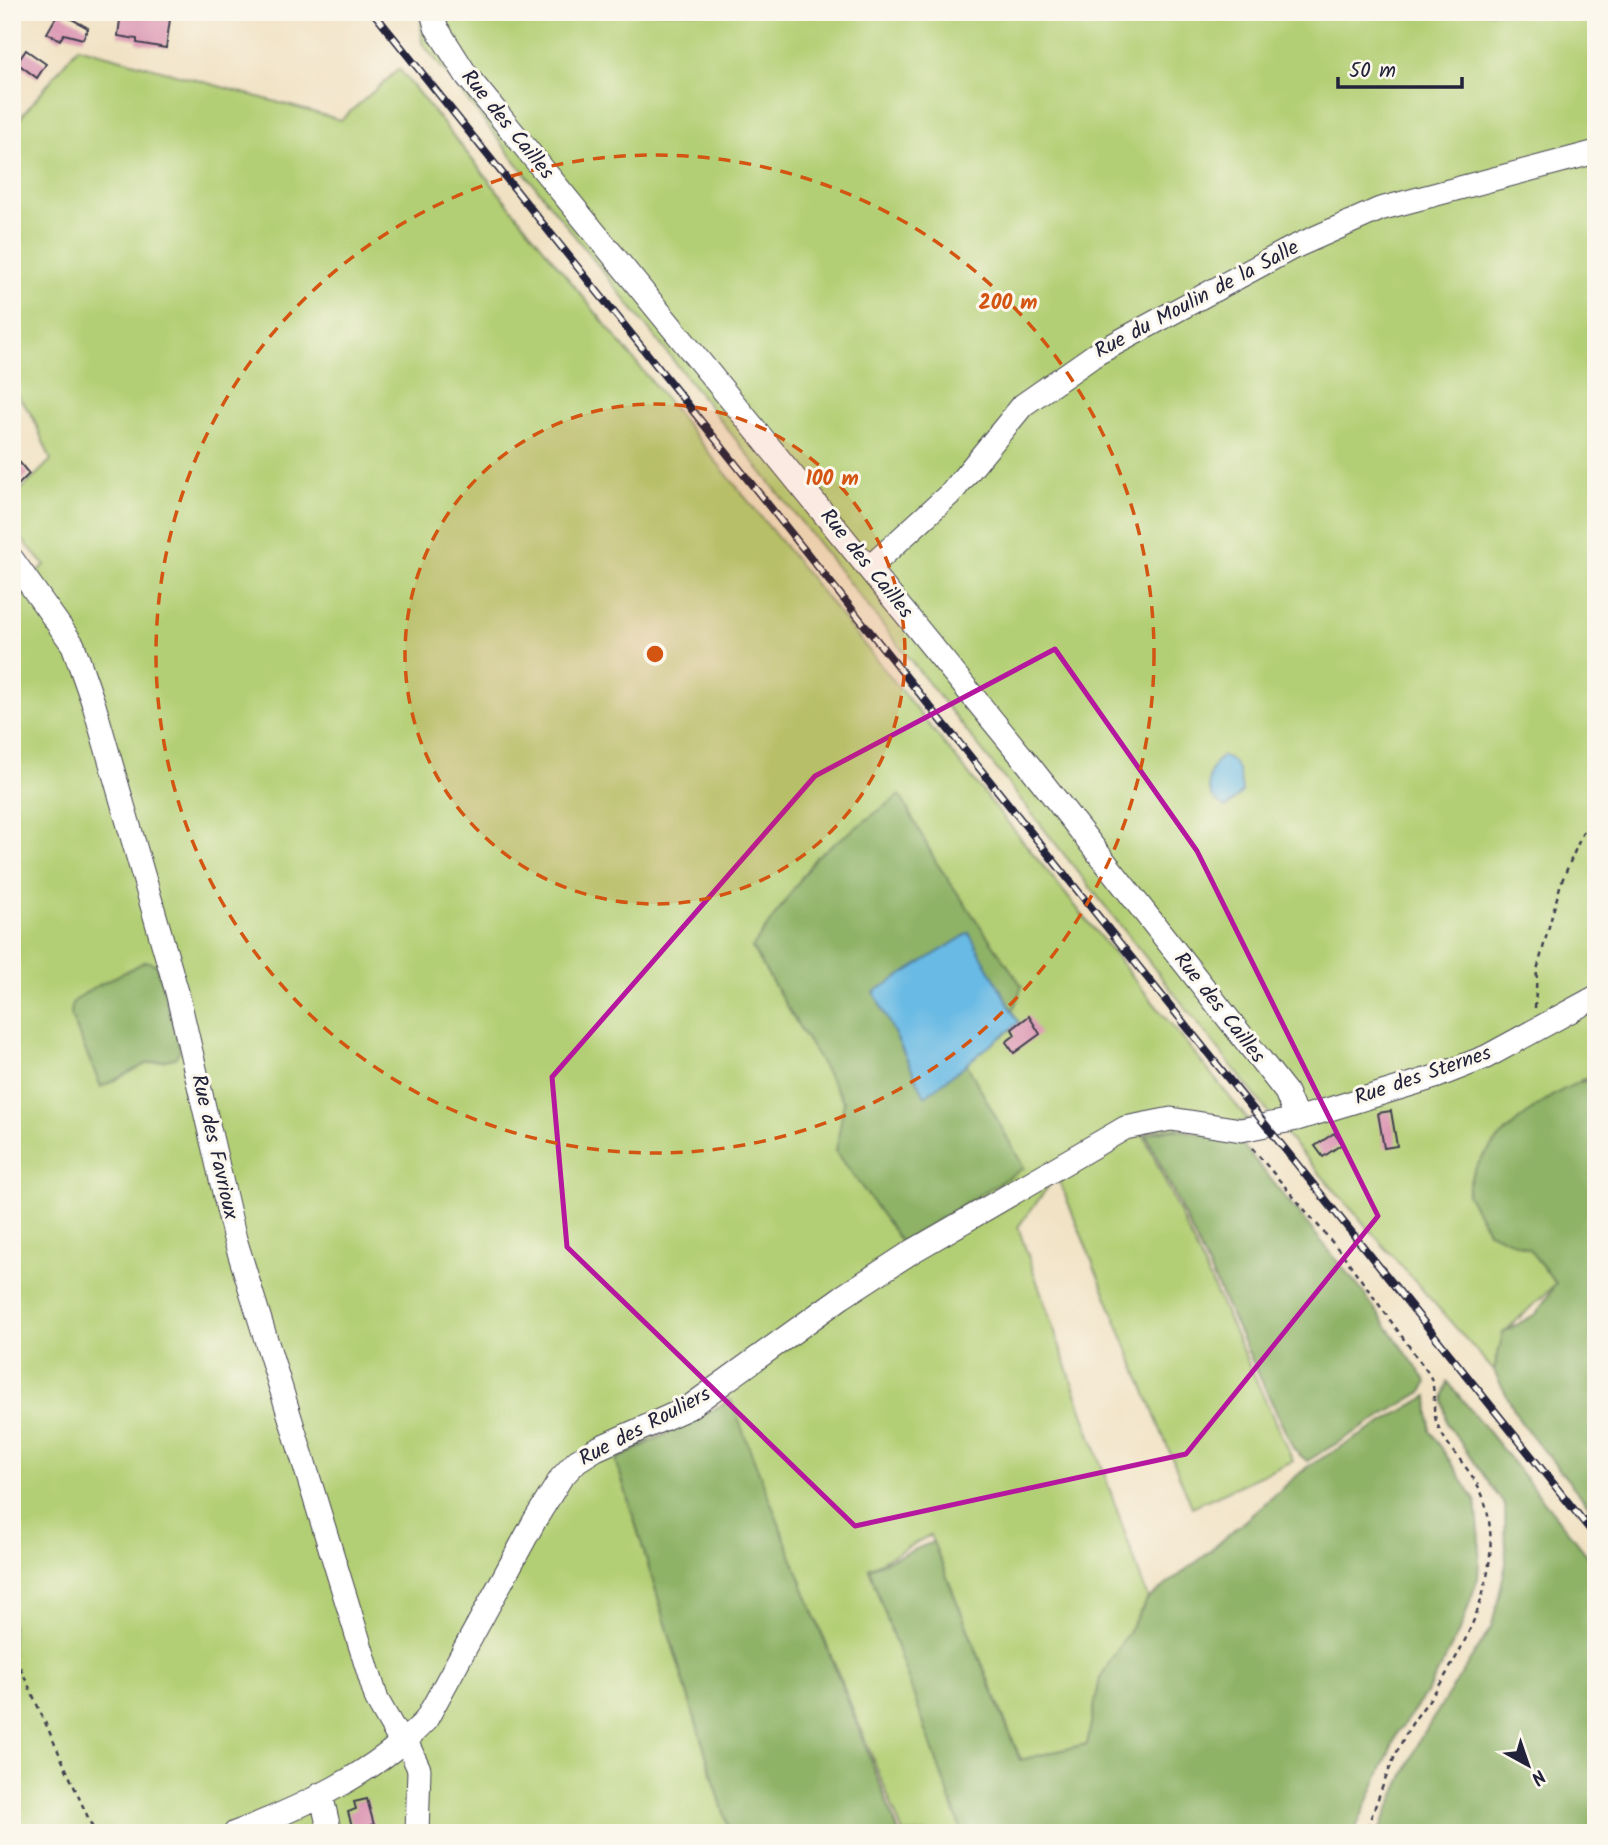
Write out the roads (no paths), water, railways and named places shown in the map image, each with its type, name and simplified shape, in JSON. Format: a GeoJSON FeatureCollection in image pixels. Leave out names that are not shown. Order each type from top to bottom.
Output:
{"type":"FeatureCollection","features":[{"type":"Feature","properties":{"kind":"street","name":"Rue des Cailles"},"geometry":{"type":"LineString","coordinates":[[432,12],[436,27],[467,76],[869,568],[1286,1092],[1297,1119]]}},
{"type":"Feature","properties":{"kind":"street","name":"Rue du Moulin de la Salle"},"geometry":{"type":"LineString","coordinates":[[869,568],[952,492],[1023,405],[1096,354],[1292,248],[1380,209],[1596,152]]}},
{"type":"Feature","properties":{"kind":"street","name":"Rue des Favrioux"},"geometry":{"type":"LineString","coordinates":[[14,566],[72,645],[94,705],[177,992],[235,1239],[377,1699],[419,1769],[417,1833]]}},
{"type":"Feature","properties":{"kind":"street","name":"Rue des Sternes"},"geometry":{"type":"LineString","coordinates":[[1241,1130],[1297,1119],[1435,1077],[1486,1057],[1596,997]]}},
{"type":"Feature","properties":{"kind":"street","name":"Rue des Rouliers"},"geometry":{"type":"LineString","coordinates":[[235,1833],[321,1794],[404,1743],[438,1703],[535,1520],[561,1478],[577,1461],[596,1449],[652,1426],[707,1408],[842,1297],[1108,1136],[1144,1121],[1171,1119],[1241,1130]]}},
{"type":"Feature","properties":{"kind":"street"},"geometry":{"type":"LineString","coordinates":[[321,1794],[330,1833]]}},
{"type":"Feature","properties":{"kind":"water"},"geometry":{"type":"Polygon","coordinates":[[[1222,756],[1235,765],[1242,792],[1226,808],[1213,797],[1209,784],[1212,769],[1222,756]]]}},
{"type":"Feature","properties":{"kind":"water"},"geometry":{"type":"Polygon","coordinates":[[[969,933],[1019,1023],[925,1096],[874,992],[969,933]]]}},
{"type":"Feature","properties":{"kind":"railway"},"geometry":{"type":"LineString","coordinates":[[373,12],[1596,1537]]}}]}
